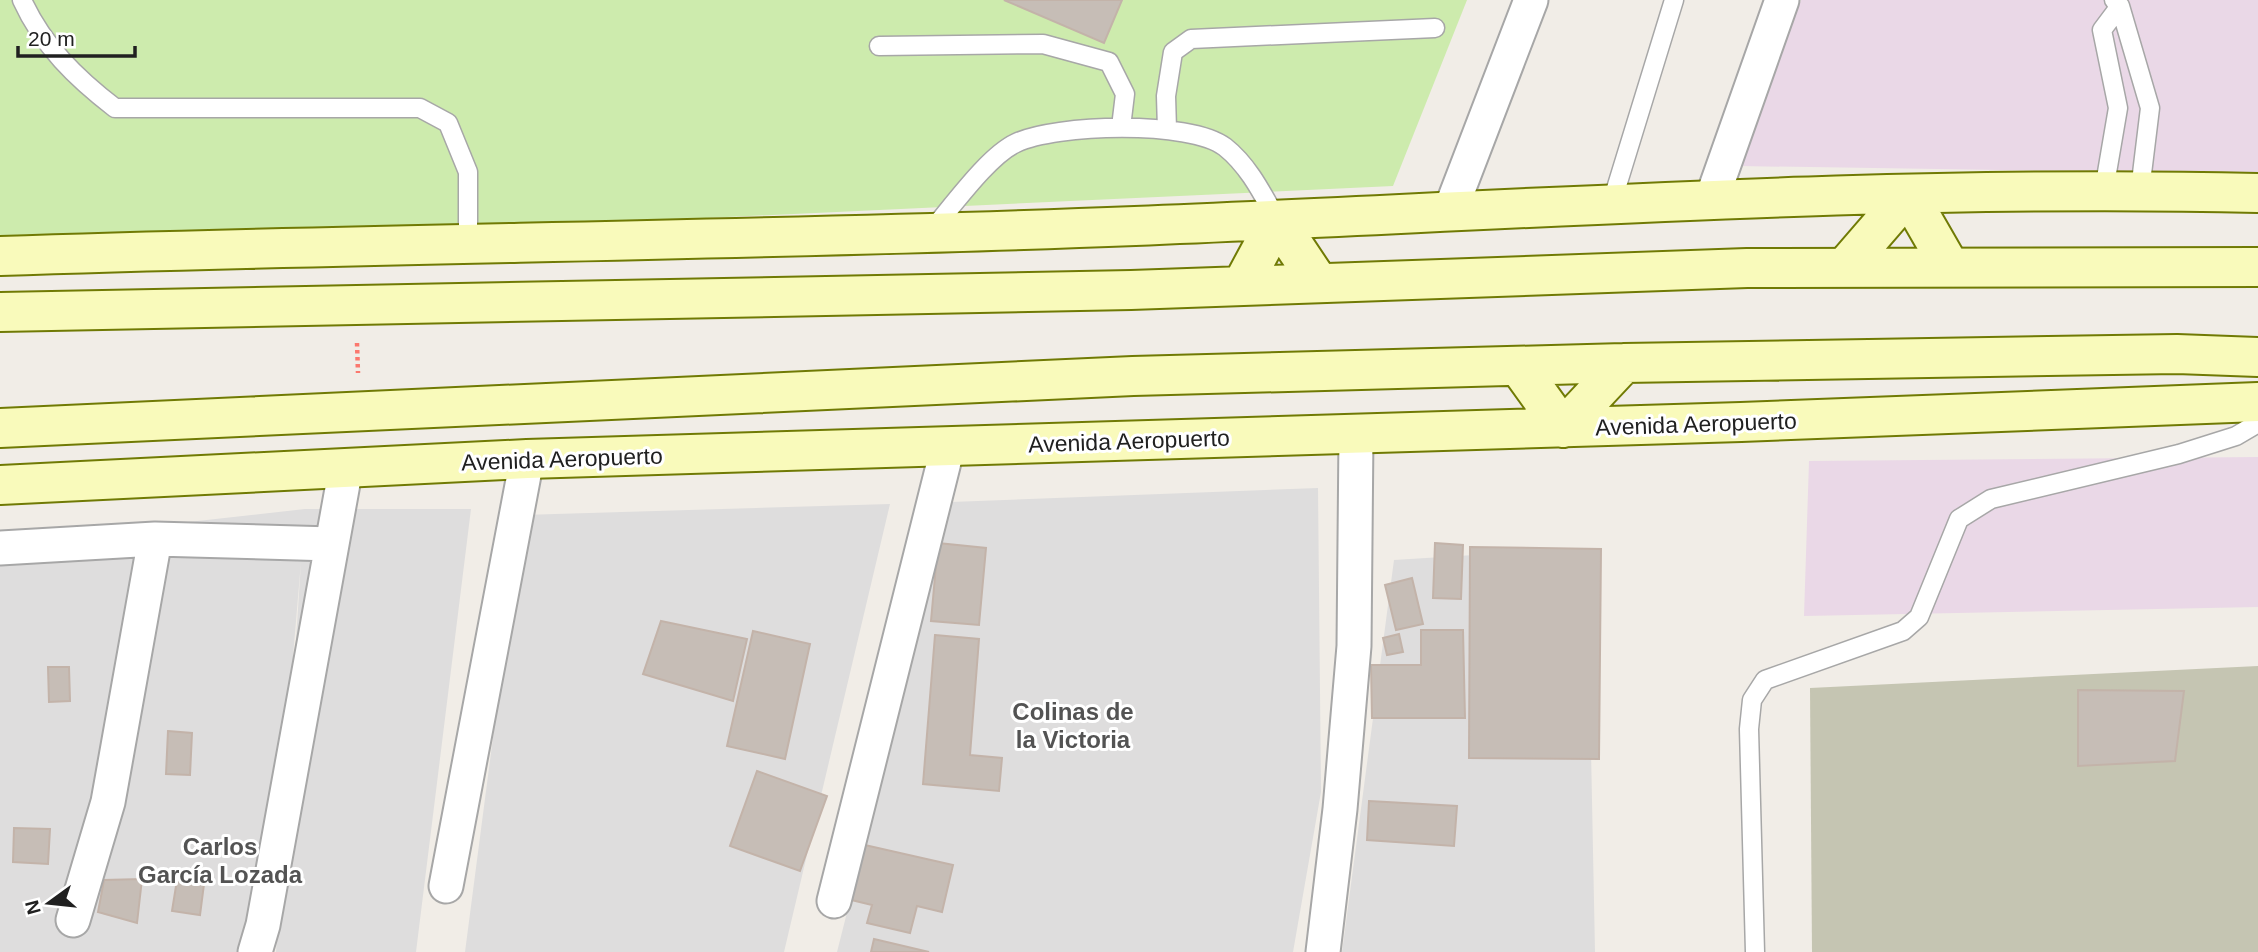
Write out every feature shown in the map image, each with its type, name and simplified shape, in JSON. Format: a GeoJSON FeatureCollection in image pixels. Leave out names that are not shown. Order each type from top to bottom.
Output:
{"type":"FeatureCollection","features":[{"type":"Feature","properties":{"kind":"main road"},"geometry":{"type":"LineString","coordinates":[[0,256],[929,234],[1908,194],[2122,190],[2258,193]]}},
{"type":"Feature","properties":{"kind":"main road"},"geometry":{"type":"LineString","coordinates":[[1908,194],[1950,267]]}},
{"type":"Feature","properties":{"kind":"main road"},"geometry":{"type":"LineString","coordinates":[[1845,267],[1908,194]]}},
{"type":"Feature","properties":{"kind":"main road"},"geometry":{"type":"LineString","coordinates":[[1278,220],[1319,283]]}},
{"type":"Feature","properties":{"kind":"main road"},"geometry":{"type":"LineString","coordinates":[[1242,285],[1278,220]]}},
{"type":"Feature","properties":{"kind":"main road"},"geometry":{"type":"LineString","coordinates":[[0,309],[52,254]]}},
{"type":"Feature","properties":{"kind":"main road"},"geometry":{"type":"LineString","coordinates":[[0,309],[1242,285],[1845,267],[2258,267]]}},
{"type":"Feature","properties":{"kind":"main road"},"geometry":{"type":"LineString","coordinates":[[0,428],[1133,376],[1624,363],[2177,354],[2258,357]]}},
{"type":"Feature","properties":{"kind":"main road"},"geometry":{"type":"LineString","coordinates":[[1519,367],[1563,428],[1624,363]]}},
{"type":"Feature","properties":{"kind":"main road","name":"Avenida Aeropuerto"},"geometry":{"type":"LineString","coordinates":[[0,485],[527,460],[1356,435],[2258,402]]}},
{"type":"Feature","properties":{"kind":"street"},"geometry":{"type":"LineString","coordinates":[[1450,211],[1531,0]]}},
{"type":"Feature","properties":{"kind":"street"},"geometry":{"type":"LineString","coordinates":[[1711,201],[1782,0]]}},
{"type":"Feature","properties":{"kind":"street"},"geometry":{"type":"LineString","coordinates":[[1323,952],[1354,646],[1356,435]]}},
{"type":"Feature","properties":{"kind":"street"},"geometry":{"type":"LineString","coordinates":[[834,901],[948,446]]}},
{"type":"Feature","properties":{"kind":"street"},"geometry":{"type":"LineString","coordinates":[[446,886],[527,460]]}},
{"type":"Feature","properties":{"kind":"street"},"geometry":{"type":"LineString","coordinates":[[255,952],[346,467]]}},
{"type":"Feature","properties":{"kind":"street"},"geometry":{"type":"LineString","coordinates":[[0,548],[155,539],[332,544]]}},
{"type":"Feature","properties":{"kind":"street"},"geometry":{"type":"LineString","coordinates":[[73,920],[108,802],[155,539]]}},
{"type":"Feature","properties":{"kind":"lane"},"geometry":{"type":"LineString","coordinates":[[22,0],[53,52],[84,84],[115,108],[420,108],[448,123],[468,172],[468,243]]}},
{"type":"Feature","properties":{"kind":"lane"},"geometry":{"type":"LineString","coordinates":[[1611,205],[1674,0]]}},
{"type":"Feature","properties":{"kind":"lane"},"geometry":{"type":"LineString","coordinates":[[2117,3],[2150,108],[2122,190]]}},
{"type":"Feature","properties":{"kind":"lane"},"geometry":{"type":"LineString","coordinates":[[2117,3],[2102,30],[2118,108],[2122,190]]}},
{"type":"Feature","properties":{"kind":"lane"},"geometry":{"type":"LineString","coordinates":[[1167,129],[1166,96],[1173,52],[1191,39],[1435,28]]}},
{"type":"Feature","properties":{"kind":"lane"},"geometry":{"type":"LineString","coordinates":[[879,46],[1043,44],[1109,62],[1125,94],[1121,127]]}},
{"type":"Feature","properties":{"kind":"lane"},"geometry":{"type":"LineString","coordinates":[[929,234],[985,169],[1015,143],[1060,132],[1121,127],[1167,129],[1223,146],[1252,177],[1278,220]]}},
{"type":"Feature","properties":{"kind":"lane"},"geometry":{"type":"LineString","coordinates":[[1755,952],[1749,729],[1752,700],[1765,680],[1903,631],[1919,617],[1959,519],[1991,499],[2179,454],[2235,436],[2258,423]]}},
{"type":"Feature","properties":{"kind":"path"},"geometry":{"type":"LineString","coordinates":[[357,332],[358,381]]}},
{"type":"Feature","properties":{"kind":"shaded area"},"geometry":{"type":"Polygon","coordinates":[[[1801,0],[2258,0],[2258,174],[1739,166],[1801,0]]]}},
{"type":"Feature","properties":{"kind":"shaded area"},"geometry":{"type":"Polygon","coordinates":[[[2258,457],[2258,607],[1804,616],[1809,461],[2258,457]]]}},
{"type":"Feature","properties":{"kind":"shaded area"},"geometry":{"type":"Polygon","coordinates":[[[1318,488],[1321,792],[1293,952],[837,952],[951,502],[1318,488]]]}},
{"type":"Feature","properties":{"kind":"shaded area"},"geometry":{"type":"Polygon","coordinates":[[[890,504],[784,952],[465,952],[522,515],[890,504]]]}},
{"type":"Feature","properties":{"kind":"shaded area"},"geometry":{"type":"Polygon","coordinates":[[[305,509],[471,509],[416,952],[276,952],[301,562],[268,952],[0,952],[0,543],[305,509]]]}},
{"type":"Feature","properties":{"kind":"shaded area"},"geometry":{"type":"Polygon","coordinates":[[[1587,548],[1595,952],[1342,952],[1394,560],[1587,548]]]}},
{"type":"Feature","properties":{"kind":"shaded area"},"geometry":{"type":"Polygon","coordinates":[[[2258,666],[2258,952],[1812,952],[1810,688],[2258,666]]]}},
{"type":"Feature","properties":{"kind":"green space"},"geometry":{"type":"Polygon","coordinates":[[[0,0],[1467,0],[1393,186],[0,251],[0,0]]]}},
{"type":"Feature","properties":{"kind":"building"},"geometry":{"type":"Polygon","coordinates":[[[1004,0],[1122,0],[1104,43],[1004,0]]]}},
{"type":"Feature","properties":{"kind":"building"},"geometry":{"type":"Polygon","coordinates":[[[938,543],[986,548],[979,625],[931,621],[938,543]]]}},
{"type":"Feature","properties":{"kind":"building"},"geometry":{"type":"Polygon","coordinates":[[[1435,543],[1463,545],[1461,599],[1433,598],[1435,543]]]}},
{"type":"Feature","properties":{"kind":"building"},"geometry":{"type":"Polygon","coordinates":[[[1470,547],[1601,549],[1599,759],[1469,758],[1470,547]]]}},
{"type":"Feature","properties":{"kind":"building"},"geometry":{"type":"Polygon","coordinates":[[[1412,578],[1423,624],[1396,630],[1385,585],[1412,578]]]}},
{"type":"Feature","properties":{"kind":"building"},"geometry":{"type":"Polygon","coordinates":[[[661,621],[747,639],[733,701],[643,674],[661,621]]]}},
{"type":"Feature","properties":{"kind":"building"},"geometry":{"type":"Polygon","coordinates":[[[1421,630],[1463,630],[1465,718],[1372,718],[1371,665],[1421,665],[1421,630]]]}},
{"type":"Feature","properties":{"kind":"building"},"geometry":{"type":"Polygon","coordinates":[[[753,631],[810,644],[785,759],[727,746],[753,631]]]}},
{"type":"Feature","properties":{"kind":"building"},"geometry":{"type":"Polygon","coordinates":[[[1399,634],[1403,652],[1387,655],[1383,638],[1399,634]]]}},
{"type":"Feature","properties":{"kind":"building"},"geometry":{"type":"Polygon","coordinates":[[[935,635],[979,639],[970,755],[1002,758],[999,791],[923,784],[935,635]]]}},
{"type":"Feature","properties":{"kind":"building"},"geometry":{"type":"Polygon","coordinates":[[[48,667],[69,667],[70,701],[49,702],[48,667]]]}},
{"type":"Feature","properties":{"kind":"building"},"geometry":{"type":"Polygon","coordinates":[[[2078,690],[2184,691],[2175,761],[2078,766],[2078,690]]]}},
{"type":"Feature","properties":{"kind":"building"},"geometry":{"type":"Polygon","coordinates":[[[168,731],[192,733],[190,775],[166,774],[168,731]]]}},
{"type":"Feature","properties":{"kind":"building"},"geometry":{"type":"Polygon","coordinates":[[[757,771],[827,796],[800,871],[730,846],[757,771]]]}},
{"type":"Feature","properties":{"kind":"building"},"geometry":{"type":"Polygon","coordinates":[[[1369,801],[1457,806],[1454,846],[1367,840],[1369,801]]]}},
{"type":"Feature","properties":{"kind":"building"},"geometry":{"type":"Polygon","coordinates":[[[14,828],[50,829],[48,864],[13,862],[14,828]]]}},
{"type":"Feature","properties":{"kind":"building"},"geometry":{"type":"Polygon","coordinates":[[[856,843],[953,865],[942,912],[917,906],[910,933],[867,923],[872,905],[843,898],[856,843]]]}},
{"type":"Feature","properties":{"kind":"building"},"geometry":{"type":"Polygon","coordinates":[[[142,879],[137,923],[98,912],[104,880],[142,879]]]}},
{"type":"Feature","properties":{"kind":"building"},"geometry":{"type":"Polygon","coordinates":[[[177,880],[204,884],[200,915],[172,911],[177,880]]]}},
{"type":"Feature","properties":{"kind":"building"},"geometry":{"type":"Polygon","coordinates":[[[874,939],[929,952],[871,952],[874,939]]]}},
{"type":"Feature","properties":{"kind":"district","name":"Colinas de la Victoria"},"geometry":{"type":"Point","coordinates":[1073,726]}},
{"type":"Feature","properties":{"kind":"district","name":"Carlos García Lozada"},"geometry":{"type":"Point","coordinates":[220,861]}}]}
